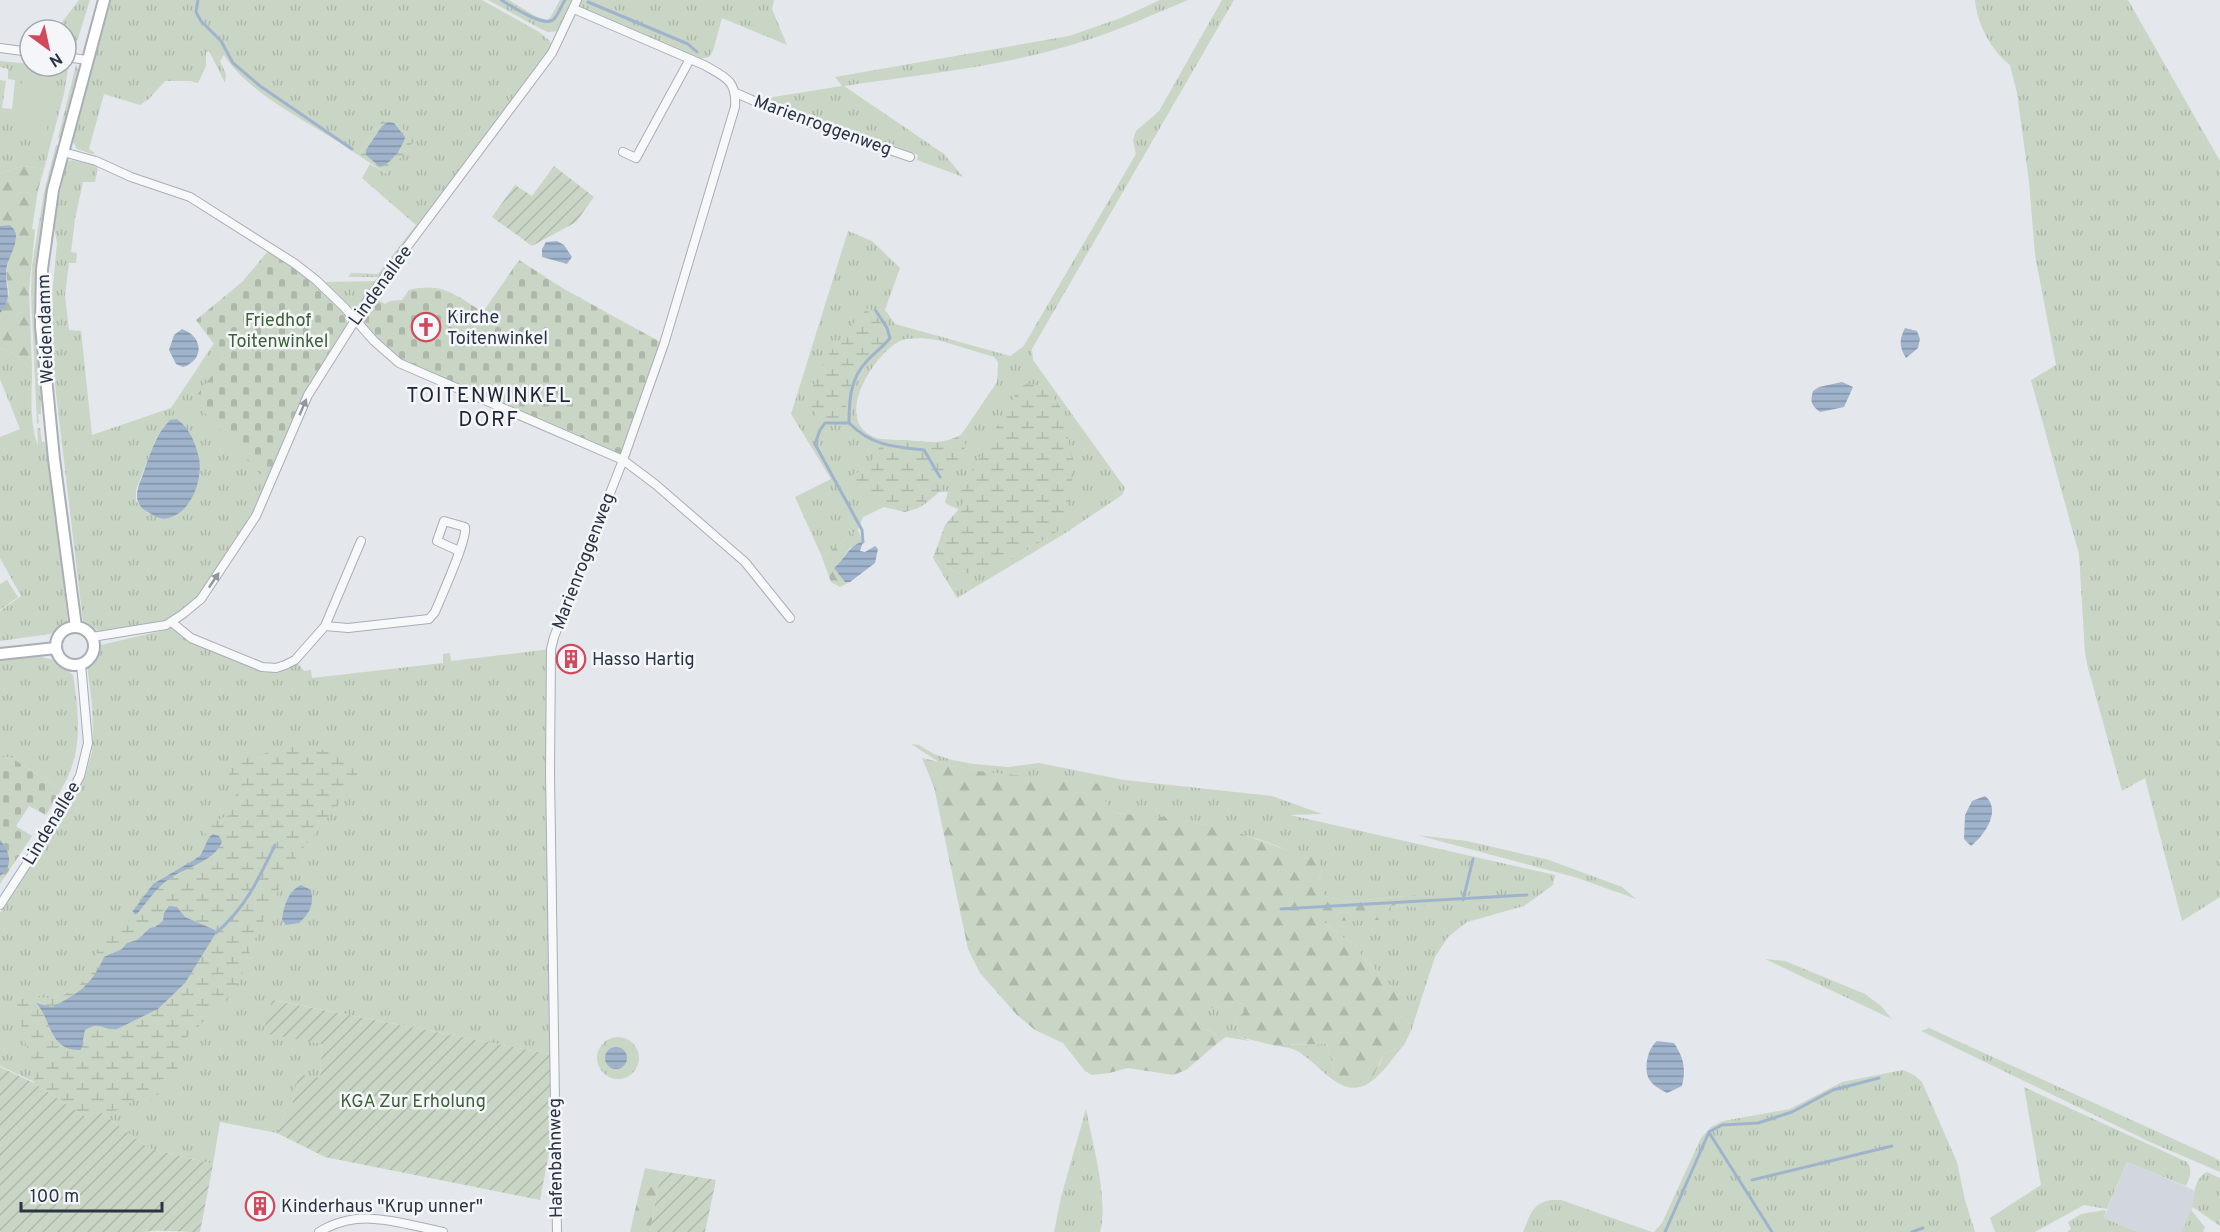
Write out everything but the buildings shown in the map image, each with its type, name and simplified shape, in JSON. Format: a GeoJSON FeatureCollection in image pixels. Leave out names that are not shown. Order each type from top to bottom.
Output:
{"type":"FeatureCollection","features":[{"type":"Feature","properties":{"kind":"street","name":"Weidendamm"},"geometry":{"type":"LineString","coordinates":[[76,627],[53,448],[41,326],[42,269],[53,190],[104,0]]}},
{"type":"Feature","properties":{"kind":"street","name":"Lindenallee"},"geometry":{"type":"LineString","coordinates":[[92,637],[166,625],[201,599],[246,533],[270,485],[308,395],[355,318],[552,53],[577,0]]}},
{"type":"Feature","properties":{"kind":"street","name":"Marienroggenweg"},"geometry":{"type":"LineString","coordinates":[[554,1084],[550,773],[551,650],[664,344],[735,107],[736,93],[733,85],[724,76],[574,9]]}},
{"type":"Feature","properties":{"kind":"street"},"geometry":{"type":"LineString","coordinates":[[0,48],[18,50]]}},
{"type":"Feature","properties":{"kind":"street"},"geometry":{"type":"LineString","coordinates":[[78,59],[87,60]]}},
{"type":"Feature","properties":{"kind":"street"},"geometry":{"type":"LineString","coordinates":[[622,152],[636,158],[690,59]]}},
{"type":"Feature","properties":{"kind":"street","name":"Marienroggenweg"},"geometry":{"type":"LineString","coordinates":[[736,93],[777,111],[910,157]]}},
{"type":"Feature","properties":{"kind":"street"},"geometry":{"type":"LineString","coordinates":[[63,152],[96,161],[130,177],[190,197],[294,263],[316,280],[355,318],[387,354],[413,371],[623,460],[655,484],[745,562],[790,618]]}},
{"type":"Feature","properties":{"kind":"street"},"geometry":{"type":"LineString","coordinates":[[325,626],[348,628],[429,619],[435,612],[459,551],[466,529],[444,521],[437,542],[459,551]]}},
{"type":"Feature","properties":{"kind":"street"},"geometry":{"type":"LineString","coordinates":[[173,621],[191,638],[262,667],[276,668],[295,660],[325,626],[361,541]]}},
{"type":"Feature","properties":{"kind":"street"},"geometry":{"type":"LineString","coordinates":[[76,627],[88,632],[92,637],[94,646],[92,656],[81,664],[64,662],[57,653],[56,648],[60,635],[67,629],[76,627]]}},
{"type":"Feature","properties":{"kind":"street"},"geometry":{"type":"LineString","coordinates":[[0,654],[56,648]]}},
{"type":"Feature","properties":{"kind":"street","name":"Lindenallee"},"geometry":{"type":"LineString","coordinates":[[0,905],[61,811],[80,776],[88,743],[81,664]]}},
{"type":"Feature","properties":{"kind":"street","name":"Hafenbahnweg"},"geometry":{"type":"LineString","coordinates":[[554,1084],[556,1232]]}},
{"type":"Feature","properties":{"kind":"street"},"geometry":{"type":"LineString","coordinates":[[319,1232],[336,1223],[361,1217],[443,1232]]}},
{"type":"Feature","properties":{"kind":"shaded area"},"geometry":{"type":"Polygon","coordinates":[[[2127,1162],[2194,1190],[2193,1207],[2182,1232],[2138,1232],[2104,1218],[2127,1162]]]}},
{"type":"Feature","properties":{"kind":"green space"},"geometry":{"type":"Polygon","coordinates":[[[79,0],[90,0],[78,38],[78,18],[65,18],[79,0]]]}},
{"type":"Feature","properties":{"kind":"green space"},"geometry":{"type":"Polygon","coordinates":[[[111,0],[482,0],[539,32],[550,41],[552,46],[550,52],[382,277],[348,277],[351,273],[378,274],[416,225],[362,178],[370,164],[387,174],[381,122],[358,155],[268,98],[236,71],[224,55],[220,61],[226,74],[225,83],[209,51],[206,53],[206,66],[198,83],[165,81],[149,99],[140,105],[104,94],[89,149],[95,153],[77,149],[72,140],[111,0]]]}},
{"type":"Feature","properties":{"kind":"green space"},"geometry":{"type":"Polygon","coordinates":[[[488,0],[509,0],[546,20],[550,18],[560,0],[573,0],[560,31],[548,32],[488,0]]]}},
{"type":"Feature","properties":{"kind":"green space"},"geometry":{"type":"Polygon","coordinates":[[[580,0],[774,0],[772,9],[787,45],[722,18],[713,51],[709,57],[698,59],[578,8],[580,0]]]}},
{"type":"Feature","properties":{"kind":"green space"},"geometry":{"type":"Polygon","coordinates":[[[1160,0],[1188,0],[1106,34],[1049,51],[962,69],[844,86],[944,154],[963,177],[917,160],[918,155],[873,138],[871,143],[760,104],[761,99],[842,86],[835,77],[1069,36],[1121,18],[1160,0]]]}},
{"type":"Feature","properties":{"kind":"green space"},"geometry":{"type":"Polygon","coordinates":[[[1222,0],[1234,0],[1032,349],[1033,360],[1125,488],[1122,495],[1064,534],[957,598],[933,558],[958,574],[964,503],[959,509],[948,505],[945,502],[948,492],[939,492],[925,504],[914,509],[901,510],[884,507],[863,517],[858,530],[822,557],[795,497],[831,479],[791,414],[848,231],[872,241],[900,268],[885,310],[895,324],[1010,356],[1023,347],[1136,154],[1133,140],[1136,131],[1159,111],[1222,0]],[[921,338],[902,340],[881,356],[871,369],[863,384],[856,413],[860,426],[870,435],[887,440],[934,442],[961,435],[997,382],[998,362],[994,357],[938,340],[921,338]]]}},
{"type":"Feature","properties":{"kind":"green space"},"geometry":{"type":"Polygon","coordinates":[[[1975,0],[2128,0],[2220,161],[2220,897],[2182,921],[2145,778],[2122,791],[2088,668],[2085,653],[2079,554],[2031,380],[2056,365],[2035,255],[2029,182],[2017,93],[2010,65],[1986,36],[1975,0]]]}},
{"type":"Feature","properties":{"kind":"green space"},"geometry":{"type":"Polygon","coordinates":[[[0,61],[18,63],[18,78],[66,78],[44,169],[23,166],[0,173],[0,80],[6,81],[2,108],[12,109],[15,80],[8,79],[8,69],[0,67],[0,61]]]}},
{"type":"Feature","properties":{"kind":"green space"},"geometry":{"type":"Polygon","coordinates":[[[78,68],[80,72],[62,139],[58,138],[73,78],[78,78],[78,68]]]}},
{"type":"Feature","properties":{"kind":"green space"},"geometry":{"type":"Polygon","coordinates":[[[22,78],[54,78],[46,137],[15,133],[22,78]]]}},
{"type":"Feature","properties":{"kind":"green space"},"geometry":{"type":"Polygon","coordinates":[[[392,117],[414,141],[387,174],[358,155],[381,122],[392,117]]]}},
{"type":"Feature","properties":{"kind":"green space"},"geometry":{"type":"Polygon","coordinates":[[[56,145],[60,146],[45,204],[40,249],[41,414],[38,414],[39,423],[37,424],[31,293],[32,266],[44,192],[56,145]]]}},
{"type":"Feature","properties":{"kind":"green space"},"geometry":{"type":"Polygon","coordinates":[[[72,160],[98,166],[95,182],[83,182],[71,252],[77,253],[76,263],[69,263],[65,295],[69,330],[81,331],[92,435],[171,408],[214,343],[225,359],[270,485],[256,516],[201,599],[173,621],[100,636],[99,631],[83,622],[48,325],[57,243],[53,222],[67,162],[72,160]],[[157,436],[136,490],[136,501],[148,513],[160,518],[157,436]]]}},
{"type":"Feature","properties":{"kind":"green space"},"geometry":{"type":"Polygon","coordinates":[[[23,166],[44,169],[32,229],[35,230],[29,290],[32,369],[13,353],[0,348],[0,313],[9,294],[6,273],[16,239],[10,225],[0,226],[0,173],[23,166]]]}},
{"type":"Feature","properties":{"kind":"green space"},"geometry":{"type":"Polygon","coordinates":[[[554,166],[594,197],[576,222],[532,246],[492,217],[515,185],[532,196],[554,166]]]}},
{"type":"Feature","properties":{"kind":"green space","name":"Friedhof Toitenwinkel"},"geometry":{"type":"Polygon","coordinates":[[[269,250],[309,278],[347,315],[347,323],[350,326],[308,395],[270,485],[193,400],[225,359],[196,320],[242,282],[269,250]]]}},
{"type":"Feature","properties":{"kind":"green space"},"geometry":{"type":"Polygon","coordinates":[[[519,260],[564,289],[664,344],[623,460],[399,363],[355,319],[371,295],[385,304],[402,300],[409,290],[421,288],[440,289],[456,295],[483,312],[519,260]]]}},
{"type":"Feature","properties":{"kind":"green space"},"geometry":{"type":"Polygon","coordinates":[[[378,281],[361,305],[355,308],[349,306],[325,282],[378,281]]]}},
{"type":"Feature","properties":{"kind":"green space"},"geometry":{"type":"Polygon","coordinates":[[[869,307],[884,328],[884,342],[857,371],[847,398],[845,419],[828,419],[820,424],[812,407],[811,395],[815,381],[821,367],[840,339],[869,307]]]}},
{"type":"Feature","properties":{"kind":"green space"},"geometry":{"type":"Polygon","coordinates":[[[0,348],[13,353],[32,369],[32,418],[38,446],[37,428],[40,428],[42,442],[45,442],[68,622],[50,634],[0,641],[0,611],[21,596],[0,558],[0,437],[20,429],[0,379],[0,348]]]}},
{"type":"Feature","properties":{"kind":"green space"},"geometry":{"type":"Polygon","coordinates":[[[1026,383],[1046,387],[1061,408],[1074,464],[1066,526],[991,572],[958,574],[933,558],[945,525],[964,503],[960,491],[1018,390],[1026,383]]]}},
{"type":"Feature","properties":{"kind":"green space"},"geometry":{"type":"Polygon","coordinates":[[[961,435],[966,446],[939,492],[918,508],[905,512],[884,507],[847,478],[870,463],[882,439],[942,443],[961,435]]]}},
{"type":"Feature","properties":{"kind":"green space"},"geometry":{"type":"Polygon","coordinates":[[[858,530],[863,542],[850,548],[838,565],[845,582],[850,582],[840,587],[831,582],[822,557],[858,530]]]}},
{"type":"Feature","properties":{"kind":"green space"},"geometry":{"type":"Polygon","coordinates":[[[7,580],[18,597],[0,610],[0,584],[7,580]]]}},
{"type":"Feature","properties":{"kind":"green space"},"geometry":{"type":"Polygon","coordinates":[[[174,624],[182,632],[262,667],[276,668],[295,660],[304,671],[311,670],[312,678],[443,663],[443,654],[450,653],[451,661],[551,649],[554,1055],[273,1000],[322,1044],[320,1079],[298,1074],[292,1108],[285,1113],[277,1133],[220,1122],[213,1164],[150,1149],[102,1113],[0,1066],[0,913],[65,813],[85,776],[92,752],[93,732],[87,665],[101,645],[165,630],[174,624]]]}},
{"type":"Feature","properties":{"kind":"green space"},"geometry":{"type":"Polygon","coordinates":[[[39,656],[53,660],[73,675],[78,734],[73,761],[61,790],[10,757],[0,758],[0,660],[39,656]]]}},
{"type":"Feature","properties":{"kind":"green space"},"geometry":{"type":"Polygon","coordinates":[[[304,744],[326,751],[346,762],[357,773],[357,782],[299,853],[271,904],[252,946],[239,983],[224,1002],[183,1041],[175,1081],[150,1101],[137,1097],[122,1109],[86,1117],[34,1083],[35,1068],[25,1042],[17,1005],[24,997],[56,997],[77,987],[84,981],[96,954],[105,942],[120,927],[132,920],[131,912],[154,880],[198,856],[209,838],[203,831],[214,821],[228,816],[232,810],[236,794],[226,765],[304,744]]]}},
{"type":"Feature","properties":{"kind":"green space"},"geometry":{"type":"Polygon","coordinates":[[[911,744],[919,745],[934,754],[952,760],[974,764],[1008,767],[1039,763],[1124,780],[1272,796],[1322,814],[1290,815],[1555,875],[1553,885],[1524,906],[1467,922],[1448,937],[1435,957],[1411,1031],[1410,1024],[1401,1016],[1392,987],[1361,955],[1355,944],[1321,920],[1381,920],[1391,906],[1421,908],[1415,895],[1345,902],[1324,896],[1319,881],[1322,869],[1273,845],[1248,836],[1195,823],[1114,813],[1105,801],[939,762],[911,744]]]}},
{"type":"Feature","properties":{"kind":"green space"},"geometry":{"type":"Polygon","coordinates":[[[10,757],[61,790],[46,815],[29,806],[16,826],[32,836],[0,884],[0,758],[10,757]]]}},
{"type":"Feature","properties":{"kind":"green space"},"geometry":{"type":"Polygon","coordinates":[[[922,758],[978,771],[1111,785],[1110,794],[1105,801],[1114,813],[1163,817],[1231,830],[1303,856],[1316,853],[1322,869],[1319,881],[1325,896],[1345,902],[1415,895],[1424,899],[1425,905],[1421,908],[1391,906],[1390,916],[1381,920],[1322,921],[1355,944],[1361,955],[1392,987],[1401,988],[1406,1002],[1401,1016],[1410,1024],[1411,1031],[1404,1045],[1384,1054],[1372,1078],[1358,1083],[1335,1075],[1327,1044],[1272,1045],[1240,1037],[1235,1019],[1243,1013],[1244,1004],[1231,1002],[1215,1008],[1188,1008],[1201,1028],[1215,1033],[1219,1042],[1186,1070],[1173,1075],[1128,1068],[1092,1075],[1085,1071],[1063,1043],[1035,1030],[1017,1015],[980,973],[968,949],[934,787],[922,758]]]}},
{"type":"Feature","properties":{"kind":"green space"},"geometry":{"type":"Polygon","coordinates":[[[1417,835],[1467,841],[1549,860],[1622,887],[1636,899],[1578,878],[1417,835]]]}},
{"type":"Feature","properties":{"kind":"green space"},"geometry":{"type":"Polygon","coordinates":[[[1765,959],[1785,961],[1865,994],[1881,1006],[1892,1019],[1765,959]]]}},
{"type":"Feature","properties":{"kind":"green space","name":"KGA Zur Erholung"},"geometry":{"type":"Polygon","coordinates":[[[272,1000],[554,1055],[555,1121],[540,1200],[325,1157],[277,1133],[285,1113],[292,1107],[298,1074],[320,1078],[322,1044],[263,1033],[272,1000]]]}},
{"type":"Feature","properties":{"kind":"green space"},"geometry":{"type":"Polygon","coordinates":[[[1230,1002],[1244,1004],[1243,1013],[1235,1019],[1240,1037],[1250,1041],[1226,1037],[1219,1042],[1215,1033],[1201,1028],[1188,1008],[1215,1008],[1230,1002]]]}},
{"type":"Feature","properties":{"kind":"green space"},"geometry":{"type":"Polygon","coordinates":[[[1929,1028],[2213,1157],[2220,1161],[2220,1172],[2150,1142],[1921,1031],[1929,1028]]]}},
{"type":"Feature","properties":{"kind":"green space"},"geometry":{"type":"Polygon","coordinates":[[[618,1037],[633,1043],[639,1058],[633,1073],[618,1079],[603,1073],[597,1058],[603,1043],[618,1037]]]}},
{"type":"Feature","properties":{"kind":"green space"},"geometry":{"type":"Polygon","coordinates":[[[1327,1044],[1335,1075],[1379,1066],[1384,1054],[1404,1045],[1373,1080],[1352,1088],[1334,1080],[1296,1050],[1272,1045],[1327,1044]]]}},
{"type":"Feature","properties":{"kind":"green space"},"geometry":{"type":"Polygon","coordinates":[[[0,1067],[34,1083],[86,1117],[102,1113],[150,1149],[213,1164],[200,1232],[0,1232],[0,1067]]]}},
{"type":"Feature","properties":{"kind":"green space"},"geometry":{"type":"Polygon","coordinates":[[[1903,1070],[1922,1082],[1957,1162],[1975,1232],[1654,1232],[1662,1223],[1701,1138],[1711,1127],[1723,1121],[1790,1109],[1842,1082],[1903,1070]]]}},
{"type":"Feature","properties":{"kind":"green space"},"geometry":{"type":"Polygon","coordinates":[[[2024,1087],[2187,1162],[2190,1177],[2186,1186],[2127,1162],[2107,1209],[2084,1205],[2035,1232],[1995,1232],[1990,1218],[2041,1185],[2024,1087]]]}},
{"type":"Feature","properties":{"kind":"green space"},"geometry":{"type":"Polygon","coordinates":[[[1086,1109],[1101,1188],[1100,1232],[1054,1232],[1061,1197],[1086,1109]]]}},
{"type":"Feature","properties":{"kind":"green space"},"geometry":{"type":"Polygon","coordinates":[[[645,1168],[661,1171],[650,1232],[630,1232],[645,1168]]]}},
{"type":"Feature","properties":{"kind":"green space"},"geometry":{"type":"Polygon","coordinates":[[[661,1171],[716,1180],[705,1232],[650,1232],[661,1171]]]}},
{"type":"Feature","properties":{"kind":"green space"},"geometry":{"type":"Polygon","coordinates":[[[2207,1172],[2220,1178],[2220,1226],[2193,1207],[2197,1182],[2207,1172]]]}},
{"type":"Feature","properties":{"kind":"green space"},"geometry":{"type":"Polygon","coordinates":[[[1551,1200],[1561,1200],[1652,1232],[1523,1232],[1536,1207],[1551,1200]]]}},
{"type":"Feature","properties":{"kind":"green space"},"geometry":{"type":"Polygon","coordinates":[[[2191,1210],[2205,1227],[2203,1232],[2182,1232],[2191,1210]]]}},
{"type":"Feature","properties":{"kind":"green space"},"geometry":{"type":"Polygon","coordinates":[[[2106,1211],[2104,1218],[2138,1232],[2067,1232],[2071,1229],[2068,1222],[2081,1214],[2106,1211]]]}},
{"type":"Feature","properties":{"kind":"water"},"geometry":{"type":"Polygon","coordinates":[[[389,122],[394,123],[405,137],[396,155],[380,167],[366,155],[366,150],[382,126],[389,122]]]}},
{"type":"Feature","properties":{"kind":"water"},"geometry":{"type":"Polygon","coordinates":[[[10,225],[15,232],[16,241],[6,268],[8,298],[0,313],[0,226],[10,225]]]}},
{"type":"Feature","properties":{"kind":"water"},"geometry":{"type":"Polygon","coordinates":[[[557,241],[564,245],[572,257],[567,264],[542,257],[542,249],[546,242],[557,241]]]}},
{"type":"Feature","properties":{"kind":"water"},"geometry":{"type":"Polygon","coordinates":[[[1905,328],[1917,331],[1920,339],[1918,348],[1906,358],[1901,343],[1905,328]]]}},
{"type":"Feature","properties":{"kind":"water"},"geometry":{"type":"Polygon","coordinates":[[[182,329],[194,337],[199,348],[195,359],[183,367],[176,364],[169,350],[174,335],[182,329]]]}},
{"type":"Feature","properties":{"kind":"water"},"geometry":{"type":"Polygon","coordinates":[[[1842,382],[1853,387],[1844,407],[1820,412],[1812,403],[1813,391],[1819,387],[1842,382]]]}},
{"type":"Feature","properties":{"kind":"water"},"geometry":{"type":"Polygon","coordinates":[[[177,419],[194,441],[199,458],[199,475],[194,494],[184,509],[176,515],[161,518],[141,507],[137,493],[156,439],[170,420],[177,419]]]}},
{"type":"Feature","properties":{"kind":"water"},"geometry":{"type":"Polygon","coordinates":[[[863,542],[860,551],[865,552],[875,546],[878,549],[875,563],[850,582],[845,582],[834,568],[854,546],[863,542]]]}},
{"type":"Feature","properties":{"kind":"water"},"geometry":{"type":"Polygon","coordinates":[[[1985,796],[1990,802],[1992,815],[1986,829],[1971,846],[1964,839],[1965,815],[1972,801],[1985,796]]]}},
{"type":"Feature","properties":{"kind":"water"},"geometry":{"type":"Polygon","coordinates":[[[213,834],[219,836],[222,842],[213,855],[169,879],[137,914],[134,914],[133,911],[153,884],[199,857],[213,834]]]}},
{"type":"Feature","properties":{"kind":"water"},"geometry":{"type":"Polygon","coordinates":[[[0,840],[8,854],[9,863],[0,876],[0,840]]]}},
{"type":"Feature","properties":{"kind":"water"},"geometry":{"type":"Polygon","coordinates":[[[301,885],[311,890],[310,908],[299,923],[286,925],[282,920],[285,904],[293,891],[301,885]]]}},
{"type":"Feature","properties":{"kind":"water"},"geometry":{"type":"Polygon","coordinates":[[[169,906],[177,907],[185,917],[215,930],[216,933],[185,983],[158,1009],[117,1029],[95,1026],[85,1030],[81,1050],[70,1049],[62,1045],[56,1040],[36,1003],[52,1007],[77,993],[89,982],[104,957],[122,949],[127,943],[137,940],[150,928],[163,921],[164,913],[169,906]]]}},
{"type":"Feature","properties":{"kind":"water"},"geometry":{"type":"Polygon","coordinates":[[[1657,1041],[1674,1043],[1683,1064],[1682,1086],[1667,1093],[1651,1082],[1647,1073],[1649,1053],[1657,1041]]]}},
{"type":"Feature","properties":{"kind":"water"},"geometry":{"type":"Polygon","coordinates":[[[616,1047],[624,1050],[627,1058],[624,1066],[616,1069],[608,1066],[605,1058],[608,1050],[616,1047]]]}},
{"type":"Feature","properties":{"kind":"waterway"},"geometry":{"type":"LineString","coordinates":[[198,0],[196,12],[201,21],[221,41],[233,63],[260,86],[352,149]]}},
{"type":"Feature","properties":{"kind":"waterway"},"geometry":{"type":"LineString","coordinates":[[501,0],[542,21],[553,20],[565,0]]}},
{"type":"Feature","properties":{"kind":"waterway"},"geometry":{"type":"LineString","coordinates":[[588,2],[688,44],[697,52]]}},
{"type":"Feature","properties":{"kind":"waterway"},"geometry":{"type":"LineString","coordinates":[[863,542],[862,530],[815,444],[825,423],[849,423],[850,398],[857,375],[867,361],[890,338],[887,328],[876,311]]}},
{"type":"Feature","properties":{"kind":"waterway"},"geometry":{"type":"LineString","coordinates":[[849,423],[875,441],[924,450],[940,477]]}},
{"type":"Feature","properties":{"kind":"waterway"},"geometry":{"type":"LineString","coordinates":[[216,933],[243,903],[275,845]]}},
{"type":"Feature","properties":{"kind":"waterway"},"geometry":{"type":"LineString","coordinates":[[1463,900],[1473,859]]}},
{"type":"Feature","properties":{"kind":"waterway"},"geometry":{"type":"LineString","coordinates":[[1281,909],[1527,895]]}},
{"type":"Feature","properties":{"kind":"waterway"},"geometry":{"type":"LineString","coordinates":[[1665,1232],[1709,1132],[1722,1125],[1758,1123],[1792,1112],[1833,1090],[1879,1078]]}},
{"type":"Feature","properties":{"kind":"waterway"},"geometry":{"type":"LineString","coordinates":[[1710,1134],[1772,1232]]}},
{"type":"Feature","properties":{"kind":"waterway"},"geometry":{"type":"LineString","coordinates":[[1752,1180],[1892,1146]]}},
{"type":"Feature","properties":{"kind":"waterway"},"geometry":{"type":"LineString","coordinates":[[1912,1232],[1923,1228]]}},
{"type":"Feature","properties":{"kind":"place","name":"Kirche Toitenwinkel"},"geometry":{"type":"Point","coordinates":[426,327]}},
{"type":"Feature","properties":{"kind":"place","name":"Hasso Hartig"},"geometry":{"type":"Point","coordinates":[571,659]}},
{"type":"Feature","properties":{"kind":"place","name":"Kinderhaus \"Krup unner\""},"geometry":{"type":"Point","coordinates":[260,1206]}},
{"type":"Feature","properties":{"kind":"district","name":"TOITENWINKEL DORF"},"geometry":{"type":"Point","coordinates":[489,407]}}]}
